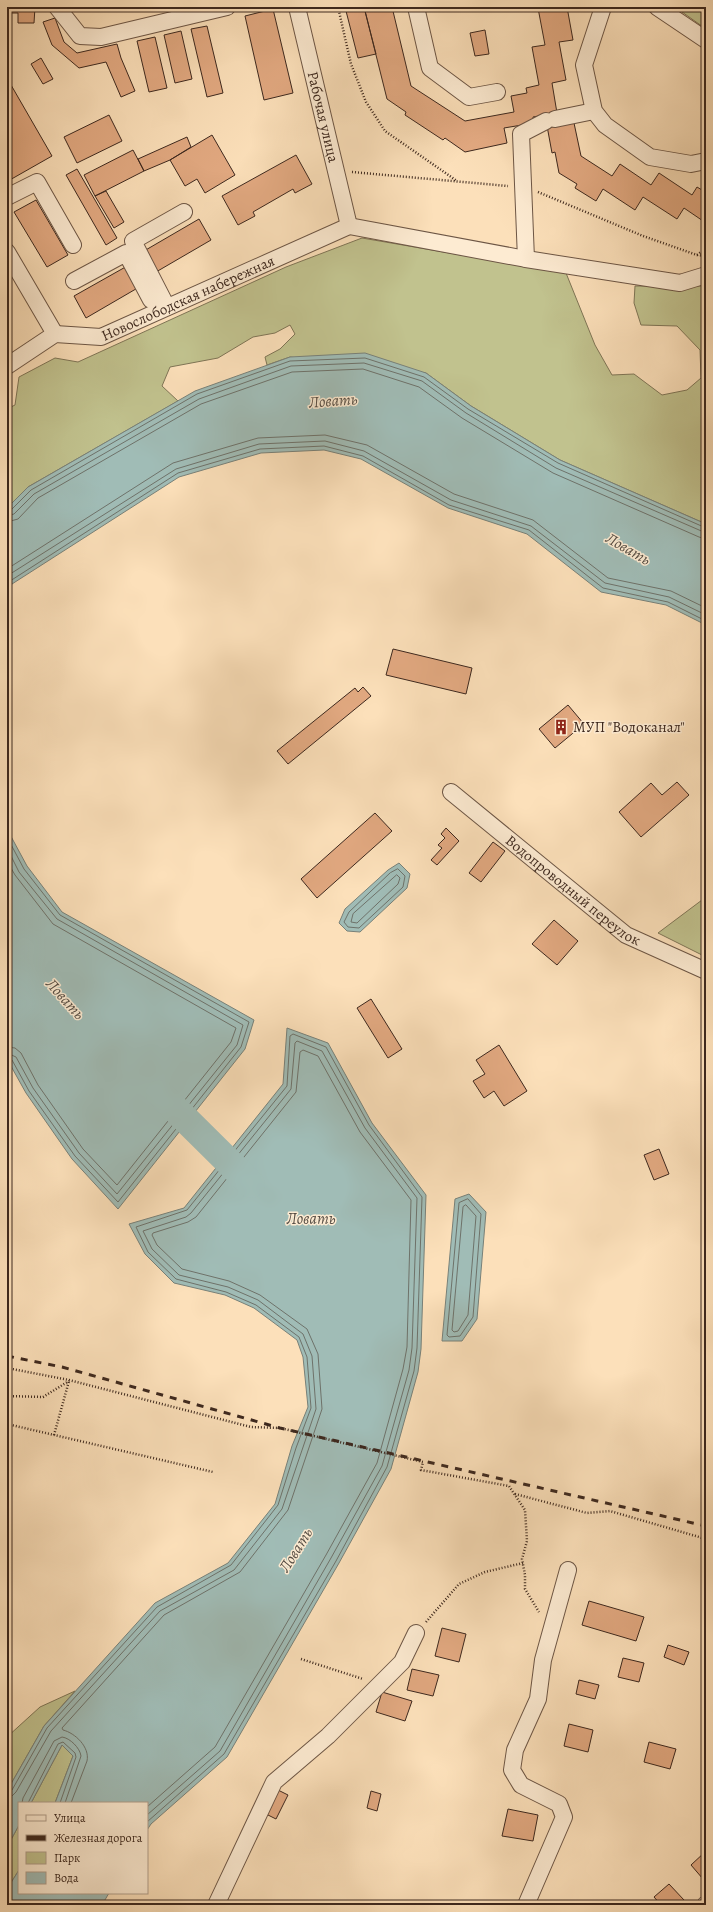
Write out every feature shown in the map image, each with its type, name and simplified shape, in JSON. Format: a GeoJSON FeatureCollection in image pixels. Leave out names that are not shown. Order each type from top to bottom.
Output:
{"type":"FeatureCollection","features":[{"type":"Feature","properties":{"kind":"street"},"geometry":{"type":"LineString","coordinates":[[57,7],[80,36],[100,37],[227,7]]}},
{"type":"Feature","properties":{"kind":"street","name":"Рабочая улица"},"geometry":{"type":"LineString","coordinates":[[297,7],[349,226]]}},
{"type":"Feature","properties":{"kind":"street"},"geometry":{"type":"LineString","coordinates":[[416,7],[430,68],[470,97],[497,92]]}},
{"type":"Feature","properties":{"kind":"street"},"geometry":{"type":"LineString","coordinates":[[603,7],[584,65],[594,111],[605,125],[650,157],[691,164],[706,161]]}},
{"type":"Feature","properties":{"kind":"street"},"geometry":{"type":"LineString","coordinates":[[657,7],[706,40]]}},
{"type":"Feature","properties":{"kind":"street"},"geometry":{"type":"LineString","coordinates":[[526,258],[521,134],[550,120],[594,111]]}},
{"type":"Feature","properties":{"kind":"street"},"geometry":{"type":"LineString","coordinates":[[7,197],[37,182],[73,245]]}},
{"type":"Feature","properties":{"kind":"street"},"geometry":{"type":"LineString","coordinates":[[163,309],[133,241],[184,212]]}},
{"type":"Feature","properties":{"kind":"street"},"geometry":{"type":"LineString","coordinates":[[349,226],[526,258],[680,283],[706,275]]}},
{"type":"Feature","properties":{"kind":"street","name":"Новослободская набережная"},"geometry":{"type":"LineString","coordinates":[[55,334],[101,337],[349,226]]}},
{"type":"Feature","properties":{"kind":"street"},"geometry":{"type":"LineString","coordinates":[[7,252],[55,334],[7,366]]}},
{"type":"Feature","properties":{"kind":"street"},"geometry":{"type":"LineString","coordinates":[[74,281],[126,253],[163,309]]}},
{"type":"Feature","properties":{"kind":"street","name":"Водопроводный переулок"},"geometry":{"type":"LineString","coordinates":[[451,792],[626,935],[706,971]]}},
{"type":"Feature","properties":{"kind":"street"},"geometry":{"type":"LineString","coordinates":[[526,1905],[564,1817],[559,1804],[521,1785],[512,1770],[515,1750],[538,1699],[543,1660],[568,1570]]}},
{"type":"Feature","properties":{"kind":"street"},"geometry":{"type":"LineString","coordinates":[[216,1905],[274,1782],[328,1736],[402,1662],[416,1633]]}},
{"type":"Feature","properties":{"kind":"path"},"geometry":{"type":"LineString","coordinates":[[338,7],[351,64],[366,102],[385,131],[458,181]]}},
{"type":"Feature","properties":{"kind":"path"},"geometry":{"type":"LineString","coordinates":[[335,170],[524,188],[643,236],[697,255],[706,256]]}},
{"type":"Feature","properties":{"kind":"path"},"geometry":{"type":"LineString","coordinates":[[697,255],[706,248]]}},
{"type":"Feature","properties":{"kind":"path"},"geometry":{"type":"LineString","coordinates":[[7,1368],[69,1380],[251,1427],[280,1428],[423,1462],[422,1470],[509,1486],[525,1510],[526,1541],[522,1559],[525,1575],[525,1589],[539,1610],[549,1640]]}},
{"type":"Feature","properties":{"kind":"path"},"geometry":{"type":"LineString","coordinates":[[7,1396],[43,1397],[69,1380]]}},
{"type":"Feature","properties":{"kind":"path"},"geometry":{"type":"LineString","coordinates":[[54,1435],[69,1380]]}},
{"type":"Feature","properties":{"kind":"path"},"geometry":{"type":"LineString","coordinates":[[7,1424],[213,1472]]}},
{"type":"Feature","properties":{"kind":"path"},"geometry":{"type":"LineString","coordinates":[[514,1494],[587,1513],[610,1511],[706,1539]]}},
{"type":"Feature","properties":{"kind":"path"},"geometry":{"type":"LineString","coordinates":[[416,1633],[459,1584],[485,1572],[523,1563]]}},
{"type":"Feature","properties":{"kind":"path"},"geometry":{"type":"LineString","coordinates":[[301,1659],[379,1685]]}},
{"type":"Feature","properties":{"kind":"green space"},"geometry":{"type":"Polygon","coordinates":[[[675,7],[706,7],[706,29],[675,7]]]}},
{"type":"Feature","properties":{"kind":"green space"},"geometry":{"type":"Polygon","coordinates":[[[362,238],[566,273],[595,345],[612,375],[634,374],[662,395],[687,390],[701,378],[700,350],[677,326],[641,325],[634,303],[635,286],[706,286],[706,524],[560,460],[471,406],[426,373],[290,357],[267,365],[265,357],[280,349],[295,334],[290,325],[275,333],[253,337],[218,358],[170,367],[162,386],[178,401],[28,487],[7,508],[7,409],[15,405],[19,377],[55,358],[78,362],[286,267],[362,238]]]}},
{"type":"Feature","properties":{"kind":"green space"},"geometry":{"type":"Polygon","coordinates":[[[706,897],[706,957],[658,933],[706,897]]]}},
{"type":"Feature","properties":{"kind":"green space"},"geometry":{"type":"Polygon","coordinates":[[[75,1691],[44,1726],[7,1791],[7,1737],[40,1707],[75,1691]]]}},
{"type":"Feature","properties":{"kind":"green space"},"geometry":{"type":"Polygon","coordinates":[[[62,1745],[73,1756],[55,1802],[32,1802],[62,1745]]]}},
{"type":"Feature","properties":{"kind":"green space"},"geometry":{"type":"Polygon","coordinates":[[[18,1827],[18,1872],[7,1889],[7,1847],[18,1827]]]}},
{"type":"Feature","properties":{"kind":"water","name":"Ловать"},"geometry":{"type":"Polygon","coordinates":[[[365,353],[426,373],[471,406],[560,460],[706,524],[706,625],[666,605],[601,592],[527,534],[448,508],[361,459],[324,450],[261,453],[179,477],[12,584],[7,590],[7,508],[28,487],[195,391],[290,357],[365,353]]]}},
{"type":"Feature","properties":{"kind":"water","name":"Ловать"},"geometry":{"type":"Polygon","coordinates":[[[7,829],[27,866],[62,912],[254,1020],[245,1049],[118,1209],[72,1159],[26,1093],[7,1059],[7,829]]]}},
{"type":"Feature","properties":{"kind":"water"},"geometry":{"type":"Polygon","coordinates":[[[399,863],[410,874],[407,888],[360,932],[347,931],[339,923],[345,909],[388,870],[399,863]]]}},
{"type":"Feature","properties":{"kind":"water","name":"Ловать"},"geometry":{"type":"Polygon","coordinates":[[[287,1028],[328,1043],[372,1123],[426,1195],[421,1349],[418,1372],[391,1469],[339,1563],[227,1757],[151,1824],[148,1828],[148,1802],[55,1802],[73,1756],[62,1745],[32,1802],[18,1802],[18,1827],[7,1847],[7,1791],[44,1726],[155,1603],[228,1563],[275,1504],[292,1446],[308,1407],[303,1357],[297,1340],[254,1308],[225,1295],[174,1283],[145,1254],[129,1224],[184,1208],[283,1084],[287,1028]]]}},
{"type":"Feature","properties":{"kind":"water"},"geometry":{"type":"Polygon","coordinates":[[[469,1194],[486,1212],[477,1319],[462,1341],[442,1341],[455,1199],[469,1194]]]}},
{"type":"Feature","properties":{"kind":"water"},"geometry":{"type":"Polygon","coordinates":[[[18,1872],[18,1894],[108,1894],[102,1905],[7,1905],[7,1889],[18,1872]]]}},
{"type":"Feature","properties":{"kind":"building"},"geometry":{"type":"Polygon","coordinates":[[[10,7],[35,7],[34,23],[18,23],[18,13],[10,13],[10,7]]]}},
{"type":"Feature","properties":{"kind":"building"},"geometry":{"type":"Polygon","coordinates":[[[345,7],[364,7],[376,54],[358,58],[345,7]]]}},
{"type":"Feature","properties":{"kind":"building"},"geometry":{"type":"Polygon","coordinates":[[[364,7],[392,7],[411,86],[465,121],[514,112],[511,96],[527,93],[526,88],[539,85],[532,47],[545,45],[538,8],[567,7],[573,40],[559,42],[566,80],[552,83],[557,113],[533,117],[534,123],[504,128],[507,143],[465,152],[445,138],[443,140],[405,115],[406,112],[387,99],[364,7]]]}},
{"type":"Feature","properties":{"kind":"building"},"geometry":{"type":"Polygon","coordinates":[[[273,9],[293,93],[264,100],[245,16],[273,9]]]}},
{"type":"Feature","properties":{"kind":"building"},"geometry":{"type":"Polygon","coordinates":[[[55,18],[64,42],[77,53],[117,44],[121,58],[135,91],[121,97],[106,62],[79,68],[52,45],[43,22],[55,18]]]}},
{"type":"Feature","properties":{"kind":"building"},"geometry":{"type":"Polygon","coordinates":[[[207,26],[223,93],[207,97],[191,29],[207,26]]]}},
{"type":"Feature","properties":{"kind":"building"},"geometry":{"type":"Polygon","coordinates":[[[485,30],[489,54],[475,56],[470,33],[485,30]]]}},
{"type":"Feature","properties":{"kind":"building"},"geometry":{"type":"Polygon","coordinates":[[[181,31],[192,79],[175,83],[164,35],[181,31]]]}},
{"type":"Feature","properties":{"kind":"building"},"geometry":{"type":"Polygon","coordinates":[[[155,37],[167,88],[149,92],[137,41],[155,37]]]}},
{"type":"Feature","properties":{"kind":"building"},"geometry":{"type":"Polygon","coordinates":[[[41,58],[53,79],[43,84],[31,64],[41,58]]]}},
{"type":"Feature","properties":{"kind":"building"},"geometry":{"type":"Polygon","coordinates":[[[7,78],[52,156],[8,181],[7,179],[7,78]]]}},
{"type":"Feature","properties":{"kind":"building"},"geometry":{"type":"Polygon","coordinates":[[[109,115],[122,141],[77,163],[64,137],[109,115]]]}},
{"type":"Feature","properties":{"kind":"building"},"geometry":{"type":"Polygon","coordinates":[[[545,115],[574,123],[581,156],[612,176],[620,164],[651,185],[659,173],[692,195],[697,187],[702,190],[706,185],[706,223],[684,208],[677,219],[643,197],[635,210],[603,189],[596,201],[575,188],[577,184],[559,173],[555,152],[552,153],[545,115]]]}},
{"type":"Feature","properties":{"kind":"building"},"geometry":{"type":"Polygon","coordinates":[[[212,135],[235,175],[205,193],[197,179],[185,186],[170,160],[212,135]]]}},
{"type":"Feature","properties":{"kind":"building"},"geometry":{"type":"Polygon","coordinates":[[[187,137],[191,147],[170,160],[144,171],[138,159],[187,137]]]}},
{"type":"Feature","properties":{"kind":"building"},"geometry":{"type":"Polygon","coordinates":[[[133,150],[144,171],[95,196],[84,175],[133,150]]]}},
{"type":"Feature","properties":{"kind":"building"},"geometry":{"type":"Polygon","coordinates":[[[296,155],[312,184],[295,193],[293,189],[253,212],[255,216],[238,225],[222,196],[296,155]]]}},
{"type":"Feature","properties":{"kind":"building"},"geometry":{"type":"Polygon","coordinates":[[[77,169],[117,238],[106,245],[66,175],[77,169]]]}},
{"type":"Feature","properties":{"kind":"building"},"geometry":{"type":"Polygon","coordinates":[[[106,191],[124,222],[114,228],[95,196],[106,191]]]}},
{"type":"Feature","properties":{"kind":"building"},"geometry":{"type":"Polygon","coordinates":[[[36,200],[68,255],[47,267],[14,212],[36,200]]]}},
{"type":"Feature","properties":{"kind":"building"},"geometry":{"type":"Polygon","coordinates":[[[199,219],[211,240],[156,272],[144,251],[199,219]]]}},
{"type":"Feature","properties":{"kind":"building"},"geometry":{"type":"Polygon","coordinates":[[[129,265],[141,286],[86,318],[74,296],[129,265]]]}},
{"type":"Feature","properties":{"kind":"building"},"geometry":{"type":"Polygon","coordinates":[[[393,649],[472,668],[466,694],[386,675],[393,649]]]}},
{"type":"Feature","properties":{"kind":"building"},"geometry":{"type":"Polygon","coordinates":[[[363,687],[371,696],[288,764],[277,751],[355,688],[358,692],[363,687]]]}},
{"type":"Feature","properties":{"kind":"building","name":"МУП \"Водоканал\""},"geometry":{"type":"Polygon","coordinates":[[[568,705],[584,724],[555,748],[539,729],[568,705]]]}},
{"type":"Feature","properties":{"kind":"building"},"geometry":{"type":"Polygon","coordinates":[[[677,782],[689,795],[641,837],[619,812],[651,783],[662,795],[677,782]]]}},
{"type":"Feature","properties":{"kind":"building"},"geometry":{"type":"Polygon","coordinates":[[[375,813],[392,831],[317,898],[301,879],[375,813]]]}},
{"type":"Feature","properties":{"kind":"building"},"geometry":{"type":"Polygon","coordinates":[[[446,828],[459,841],[437,865],[431,860],[442,848],[438,845],[445,838],[441,834],[446,828]]]}},
{"type":"Feature","properties":{"kind":"building"},"geometry":{"type":"Polygon","coordinates":[[[493,842],[505,851],[481,882],[469,873],[493,842]]]}},
{"type":"Feature","properties":{"kind":"building"},"geometry":{"type":"Polygon","coordinates":[[[554,920],[578,941],[557,965],[532,944],[554,920]]]}},
{"type":"Feature","properties":{"kind":"building"},"geometry":{"type":"Polygon","coordinates":[[[371,999],[402,1049],[388,1058],[357,1008],[371,999]]]}},
{"type":"Feature","properties":{"kind":"building"},"geometry":{"type":"Polygon","coordinates":[[[499,1045],[527,1091],[504,1106],[494,1091],[484,1098],[473,1081],[485,1074],[476,1060],[499,1045]]]}},
{"type":"Feature","properties":{"kind":"building"},"geometry":{"type":"Polygon","coordinates":[[[659,1149],[669,1174],[654,1180],[644,1155],[659,1149]]]}},
{"type":"Feature","properties":{"kind":"building"},"geometry":{"type":"Polygon","coordinates":[[[589,1601],[644,1617],[636,1641],[582,1625],[589,1601]]]}},
{"type":"Feature","properties":{"kind":"building"},"geometry":{"type":"Polygon","coordinates":[[[442,1628],[466,1634],[459,1662],[435,1656],[442,1628]]]}},
{"type":"Feature","properties":{"kind":"building"},"geometry":{"type":"Polygon","coordinates":[[[668,1645],[689,1652],[684,1665],[664,1657],[668,1645]]]}},
{"type":"Feature","properties":{"kind":"building"},"geometry":{"type":"Polygon","coordinates":[[[623,1658],[644,1663],[639,1682],[618,1677],[623,1658]]]}},
{"type":"Feature","properties":{"kind":"building"},"geometry":{"type":"Polygon","coordinates":[[[412,1669],[439,1675],[433,1696],[407,1690],[412,1669]]]}},
{"type":"Feature","properties":{"kind":"building"},"geometry":{"type":"Polygon","coordinates":[[[579,1680],[599,1685],[595,1699],[576,1694],[579,1680]]]}},
{"type":"Feature","properties":{"kind":"building"},"geometry":{"type":"Polygon","coordinates":[[[382,1692],[412,1701],[405,1721],[376,1712],[382,1692]]]}},
{"type":"Feature","properties":{"kind":"building"},"geometry":{"type":"Polygon","coordinates":[[[569,1724],[593,1730],[588,1752],[564,1746],[569,1724]]]}},
{"type":"Feature","properties":{"kind":"building"},"geometry":{"type":"Polygon","coordinates":[[[649,1742],[676,1749],[670,1769],[644,1762],[649,1742]]]}},
{"type":"Feature","properties":{"kind":"building"},"geometry":{"type":"Polygon","coordinates":[[[274,1788],[288,1795],[276,1819],[262,1812],[274,1788]]]}},
{"type":"Feature","properties":{"kind":"building"},"geometry":{"type":"Polygon","coordinates":[[[371,1791],[381,1794],[377,1811],[367,1808],[371,1791]]]}},
{"type":"Feature","properties":{"kind":"building"},"geometry":{"type":"Polygon","coordinates":[[[508,1809],[538,1815],[533,1841],[502,1836],[508,1809]]]}},
{"type":"Feature","properties":{"kind":"building"},"geometry":{"type":"Polygon","coordinates":[[[705,1852],[706,1876],[703,1879],[691,1865],[705,1852]]]}},
{"type":"Feature","properties":{"kind":"building"},"geometry":{"type":"Polygon","coordinates":[[[669,1884],[684,1900],[679,1905],[661,1905],[654,1897],[669,1884]]]}},
{"type":"Feature","properties":{"kind":"waterway","name":"Ловать"},"geometry":{"type":"LineString","coordinates":[[160,1094],[251,1184]]}},
{"type":"Feature","properties":{"kind":"railway"},"geometry":{"type":"LineString","coordinates":[[7,1356],[62,1367],[280,1428],[706,1526]]}},
{"type":"Feature","properties":{"kind":"place","name":"МУП \"Водоканал\""},"geometry":{"type":"Point","coordinates":[561,727]}}]}
